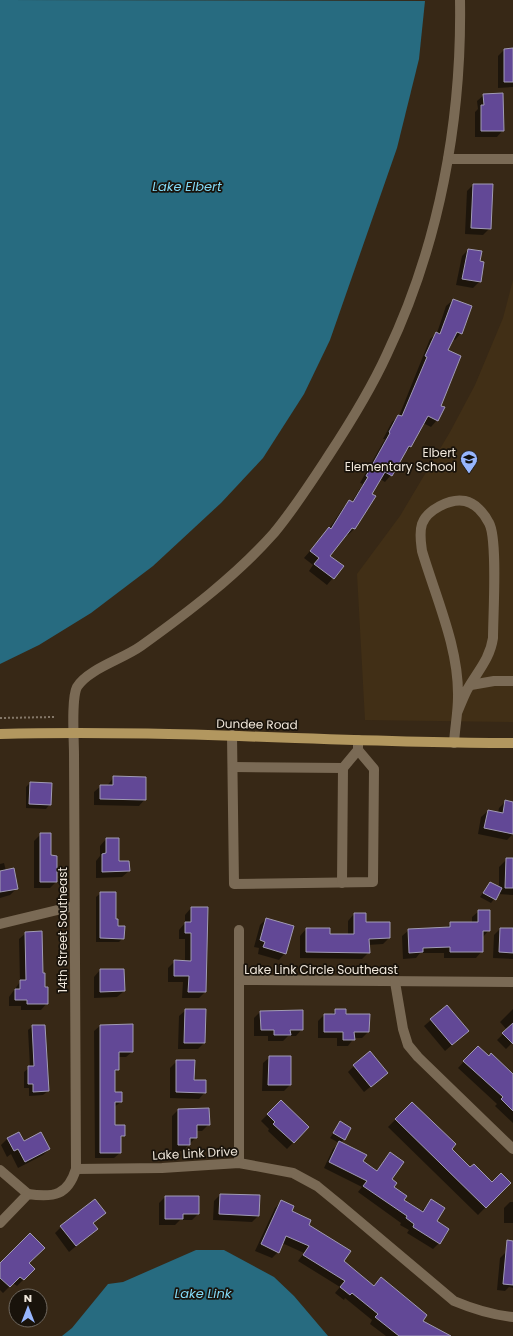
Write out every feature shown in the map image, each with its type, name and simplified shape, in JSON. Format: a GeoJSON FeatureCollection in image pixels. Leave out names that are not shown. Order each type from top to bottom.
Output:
{"type":"FeatureCollection","features":[{"type":"Feature","properties":{"kind":"main road","name":"Dundee Road"},"geometry":{"type":"LineString","coordinates":[[0,734],[74,732],[232,735],[358,745],[513,742]]}},
{"type":"Feature","properties":{"kind":"street"},"geometry":{"type":"LineString","coordinates":[[460,0],[460,47],[448,158],[513,159]]}},
{"type":"Feature","properties":{"kind":"street","name":"14th Street Southeast"},"geometry":{"type":"LineString","coordinates":[[76,1169],[74,732],[76,690],[83,678],[139,648],[223,582],[274,532],[313,480],[346,428],[387,354],[410,298],[432,232],[448,158]]}},
{"type":"Feature","properties":{"kind":"street"},"geometry":{"type":"LineString","coordinates":[[454,743],[458,697],[452,645],[422,551],[420,536],[422,524],[432,511],[447,502],[465,501],[480,509],[490,524],[493,542],[493,638],[491,650],[457,713]]}},
{"type":"Feature","properties":{"kind":"street"},"geometry":{"type":"LineString","coordinates":[[471,685],[494,681],[513,681]]}},
{"type":"Feature","properties":{"kind":"street"},"geometry":{"type":"LineString","coordinates":[[232,735],[234,884],[342,883],[373,882],[374,769],[358,745],[343,768],[342,883]]}},
{"type":"Feature","properties":{"kind":"street"},"geometry":{"type":"LineString","coordinates":[[233,767],[343,768]]}},
{"type":"Feature","properties":{"kind":"street"},"geometry":{"type":"LineString","coordinates":[[0,924],[74,906]]}},
{"type":"Feature","properties":{"kind":"street"},"geometry":{"type":"LineString","coordinates":[[238,930],[239,980]]}},
{"type":"Feature","properties":{"kind":"street","name":"Lake Link Circle Southeast"},"geometry":{"type":"LineString","coordinates":[[239,1163],[239,980],[513,982]]}},
{"type":"Feature","properties":{"kind":"street"},"geometry":{"type":"LineString","coordinates":[[395,982],[403,1029],[408,1045],[418,1057],[513,1149]]}},
{"type":"Feature","properties":{"kind":"street","name":"Lake Link Drive"},"geometry":{"type":"LineString","coordinates":[[76,1169],[162,1168],[239,1163],[293,1173],[317,1186],[454,1301],[475,1310],[500,1316],[513,1317]]}},
{"type":"Feature","properties":{"kind":"street"},"geometry":{"type":"LineString","coordinates":[[0,1170],[28,1194],[45,1197],[61,1192],[72,1183],[76,1169]]}},
{"type":"Feature","properties":{"kind":"street"},"geometry":{"type":"LineString","coordinates":[[0,1223],[28,1194]]}},
{"type":"Feature","properties":{"kind":"path"},"geometry":{"type":"LineString","coordinates":[[0,718],[54,717]]}},
{"type":"Feature","properties":{"kind":"shaded area","name":"Elbert Elementary School"},"geometry":{"type":"Polygon","coordinates":[[[513,280],[513,722],[365,720],[357,574],[400,516],[450,432],[475,385],[503,318],[513,280]]]}},
{"type":"Feature","properties":{"kind":"water","name":"Lake Elbert"},"geometry":{"type":"Polygon","coordinates":[[[0,0],[425,1],[419,59],[397,148],[330,340],[304,394],[263,458],[221,503],[153,566],[91,613],[39,645],[0,664],[0,0]]]}},
{"type":"Feature","properties":{"kind":"water","name":"Lake Link"},"geometry":{"type":"Polygon","coordinates":[[[196,1250],[224,1250],[274,1277],[294,1296],[328,1336],[62,1336],[72,1328],[108,1284],[123,1282],[196,1250]]]}},
{"type":"Feature","properties":{"kind":"building"},"geometry":{"type":"Polygon","coordinates":[[[513,48],[513,82],[504,82],[504,49],[513,48]]]}},
{"type":"Feature","properties":{"kind":"building"},"geometry":{"type":"Polygon","coordinates":[[[503,93],[504,131],[481,131],[481,105],[484,105],[483,94],[503,93]]]}},
{"type":"Feature","properties":{"kind":"building"},"geometry":{"type":"Polygon","coordinates":[[[473,184],[493,184],[491,229],[471,228],[473,184]]]}},
{"type":"Feature","properties":{"kind":"building"},"geometry":{"type":"Polygon","coordinates":[[[468,249],[482,251],[480,261],[484,262],[481,282],[462,279],[468,249]]]}},
{"type":"Feature","properties":{"kind":"building"},"geometry":{"type":"Polygon","coordinates":[[[453,299],[472,306],[462,334],[457,332],[448,350],[461,356],[441,406],[445,407],[438,421],[428,416],[411,447],[409,446],[392,476],[385,472],[372,494],[376,496],[355,529],[352,528],[330,556],[344,566],[334,579],[314,564],[319,558],[310,551],[329,527],[331,529],[349,500],[353,502],[368,477],[366,476],[390,433],[389,432],[398,415],[402,416],[427,357],[425,356],[436,332],[440,334],[453,299]]]}},
{"type":"Feature","properties":{"kind":"building"},"geometry":{"type":"Polygon","coordinates":[[[113,776],[146,777],[146,800],[100,799],[100,785],[113,785],[113,776]]]}},
{"type":"Feature","properties":{"kind":"building"},"geometry":{"type":"Polygon","coordinates":[[[30,782],[52,783],[51,805],[29,804],[30,782]]]}},
{"type":"Feature","properties":{"kind":"building"},"geometry":{"type":"Polygon","coordinates":[[[505,800],[513,802],[513,834],[484,828],[488,810],[503,813],[505,800]]]}},
{"type":"Feature","properties":{"kind":"building"},"geometry":{"type":"Polygon","coordinates":[[[40,833],[51,833],[51,855],[57,856],[57,882],[40,882],[40,833]]]}},
{"type":"Feature","properties":{"kind":"building"},"geometry":{"type":"Polygon","coordinates":[[[106,838],[119,838],[119,861],[129,861],[130,871],[102,872],[102,854],[106,853],[106,838]]]}},
{"type":"Feature","properties":{"kind":"building"},"geometry":{"type":"Polygon","coordinates":[[[506,858],[513,858],[513,888],[505,888],[506,858]]]}},
{"type":"Feature","properties":{"kind":"building"},"geometry":{"type":"Polygon","coordinates":[[[14,868],[18,889],[0,892],[0,871],[14,868]]]}},
{"type":"Feature","properties":{"kind":"building"},"geometry":{"type":"Polygon","coordinates":[[[490,882],[502,888],[496,900],[483,893],[490,882]]]}},
{"type":"Feature","properties":{"kind":"building"},"geometry":{"type":"Polygon","coordinates":[[[100,892],[116,892],[116,919],[118,919],[118,926],[125,926],[124,939],[100,938],[100,892]]]}},
{"type":"Feature","properties":{"kind":"building"},"geometry":{"type":"Polygon","coordinates":[[[191,907],[208,907],[206,992],[188,992],[189,976],[174,976],[174,960],[191,961],[191,933],[185,933],[185,922],[191,922],[191,907]]]}},
{"type":"Feature","properties":{"kind":"building"},"geometry":{"type":"Polygon","coordinates":[[[478,910],[490,910],[490,931],[483,931],[483,952],[450,952],[450,947],[423,948],[423,952],[409,953],[408,929],[450,927],[450,922],[478,922],[478,910]]]}},
{"type":"Feature","properties":{"kind":"building"},"geometry":{"type":"Polygon","coordinates":[[[354,913],[366,913],[366,922],[390,922],[390,938],[369,939],[370,953],[306,952],[306,928],[330,928],[330,934],[354,934],[354,913]]]}},
{"type":"Feature","properties":{"kind":"building"},"geometry":{"type":"Polygon","coordinates":[[[266,918],[294,926],[286,954],[263,947],[265,942],[260,940],[266,918]]]}},
{"type":"Feature","properties":{"kind":"building"},"geometry":{"type":"Polygon","coordinates":[[[500,928],[513,928],[513,953],[499,952],[500,928]]]}},
{"type":"Feature","properties":{"kind":"building"},"geometry":{"type":"Polygon","coordinates":[[[42,931],[43,973],[45,973],[45,987],[48,987],[48,1004],[27,1004],[27,1000],[15,1000],[15,989],[20,989],[20,980],[26,980],[25,932],[42,931]]]}},
{"type":"Feature","properties":{"kind":"building"},"geometry":{"type":"Polygon","coordinates":[[[100,969],[124,969],[125,991],[100,992],[100,969]]]}},
{"type":"Feature","properties":{"kind":"building"},"geometry":{"type":"Polygon","coordinates":[[[447,1005],[469,1031],[452,1045],[430,1019],[447,1005]]]}},
{"type":"Feature","properties":{"kind":"building"},"geometry":{"type":"Polygon","coordinates":[[[185,1009],[206,1009],[205,1043],[184,1043],[185,1009]]]}},
{"type":"Feature","properties":{"kind":"building"},"geometry":{"type":"Polygon","coordinates":[[[335,1009],[346,1009],[346,1014],[370,1014],[369,1032],[354,1032],[355,1040],[343,1040],[343,1032],[324,1032],[324,1014],[335,1014],[335,1009]]]}},
{"type":"Feature","properties":{"kind":"building"},"geometry":{"type":"Polygon","coordinates":[[[303,1010],[303,1030],[290,1030],[291,1035],[274,1035],[274,1030],[261,1030],[260,1011],[303,1010]]]}},
{"type":"Feature","properties":{"kind":"building"},"geometry":{"type":"Polygon","coordinates":[[[513,1023],[513,1044],[502,1033],[513,1023]]]}},
{"type":"Feature","properties":{"kind":"building"},"geometry":{"type":"Polygon","coordinates":[[[133,1024],[133,1052],[119,1052],[119,1070],[115,1070],[115,1092],[122,1092],[122,1102],[115,1102],[115,1125],[125,1125],[125,1136],[121,1136],[121,1153],[100,1153],[100,1025],[133,1024]]]}},
{"type":"Feature","properties":{"kind":"building"},"geometry":{"type":"Polygon","coordinates":[[[32,1025],[45,1025],[49,1091],[33,1092],[33,1084],[28,1084],[28,1066],[34,1066],[32,1025]]]}},
{"type":"Feature","properties":{"kind":"building"},"geometry":{"type":"Polygon","coordinates":[[[478,1046],[489,1056],[491,1053],[513,1074],[513,1111],[501,1099],[503,1097],[463,1061],[478,1046]]]}},
{"type":"Feature","properties":{"kind":"building"},"geometry":{"type":"Polygon","coordinates":[[[370,1051],[388,1073],[371,1087],[353,1065],[370,1051]]]}},
{"type":"Feature","properties":{"kind":"building"},"geometry":{"type":"Polygon","coordinates":[[[269,1056],[291,1056],[291,1085],[268,1085],[269,1056]]]}},
{"type":"Feature","properties":{"kind":"building"},"geometry":{"type":"Polygon","coordinates":[[[176,1060],[195,1060],[194,1080],[206,1080],[206,1093],[176,1092],[176,1060]]]}},
{"type":"Feature","properties":{"kind":"building"},"geometry":{"type":"Polygon","coordinates":[[[281,1100],[309,1127],[294,1143],[273,1124],[275,1122],[267,1114],[281,1100]]]}},
{"type":"Feature","properties":{"kind":"building"},"geometry":{"type":"Polygon","coordinates":[[[412,1102],[456,1144],[452,1149],[470,1167],[474,1164],[492,1182],[501,1173],[511,1183],[486,1208],[395,1119],[412,1102]]]}},
{"type":"Feature","properties":{"kind":"building"},"geometry":{"type":"Polygon","coordinates":[[[209,1108],[210,1125],[197,1125],[197,1138],[190,1138],[190,1145],[178,1145],[178,1109],[209,1108]]]}},
{"type":"Feature","properties":{"kind":"building"},"geometry":{"type":"Polygon","coordinates":[[[340,1121],[351,1128],[345,1140],[333,1133],[340,1121]]]}},
{"type":"Feature","properties":{"kind":"building"},"geometry":{"type":"Polygon","coordinates":[[[19,1132],[24,1141],[41,1132],[50,1149],[25,1162],[18,1149],[14,1151],[7,1138],[19,1132]]]}},
{"type":"Feature","properties":{"kind":"building"},"geometry":{"type":"Polygon","coordinates":[[[339,1141],[367,1155],[363,1161],[377,1171],[390,1152],[404,1162],[392,1179],[397,1183],[394,1187],[407,1196],[404,1200],[423,1212],[431,1199],[445,1208],[437,1221],[449,1229],[440,1244],[413,1227],[414,1224],[406,1218],[407,1216],[363,1186],[367,1181],[329,1162],[339,1141]]]}},
{"type":"Feature","properties":{"kind":"building"},"geometry":{"type":"Polygon","coordinates":[[[220,1194],[260,1195],[259,1216],[219,1214],[220,1194]]]}},
{"type":"Feature","properties":{"kind":"building"},"geometry":{"type":"Polygon","coordinates":[[[165,1196],[199,1196],[199,1214],[183,1214],[183,1219],[165,1219],[165,1196]]]}},
{"type":"Feature","properties":{"kind":"building"},"geometry":{"type":"Polygon","coordinates":[[[95,1199],[106,1213],[93,1223],[98,1229],[76,1246],[60,1226],[95,1199]]]}},
{"type":"Feature","properties":{"kind":"building"},"geometry":{"type":"Polygon","coordinates":[[[281,1200],[294,1206],[292,1211],[311,1220],[309,1225],[351,1251],[344,1261],[374,1286],[381,1277],[427,1315],[423,1321],[451,1336],[399,1336],[375,1317],[378,1314],[352,1293],[350,1295],[340,1287],[345,1281],[303,1255],[309,1246],[286,1236],[279,1253],[261,1244],[281,1200]]]}},
{"type":"Feature","properties":{"kind":"building"},"geometry":{"type":"Polygon","coordinates":[[[30,1233],[45,1248],[29,1263],[35,1269],[24,1280],[20,1277],[10,1287],[0,1278],[0,1263],[30,1233]]]}},
{"type":"Feature","properties":{"kind":"building"},"geometry":{"type":"Polygon","coordinates":[[[507,1240],[513,1241],[513,1285],[503,1284],[507,1240]]]}},
{"type":"Feature","properties":{"kind":"place","name":"Elbert Elementary School"},"geometry":{"type":"Point","coordinates":[469,474]}}]}
